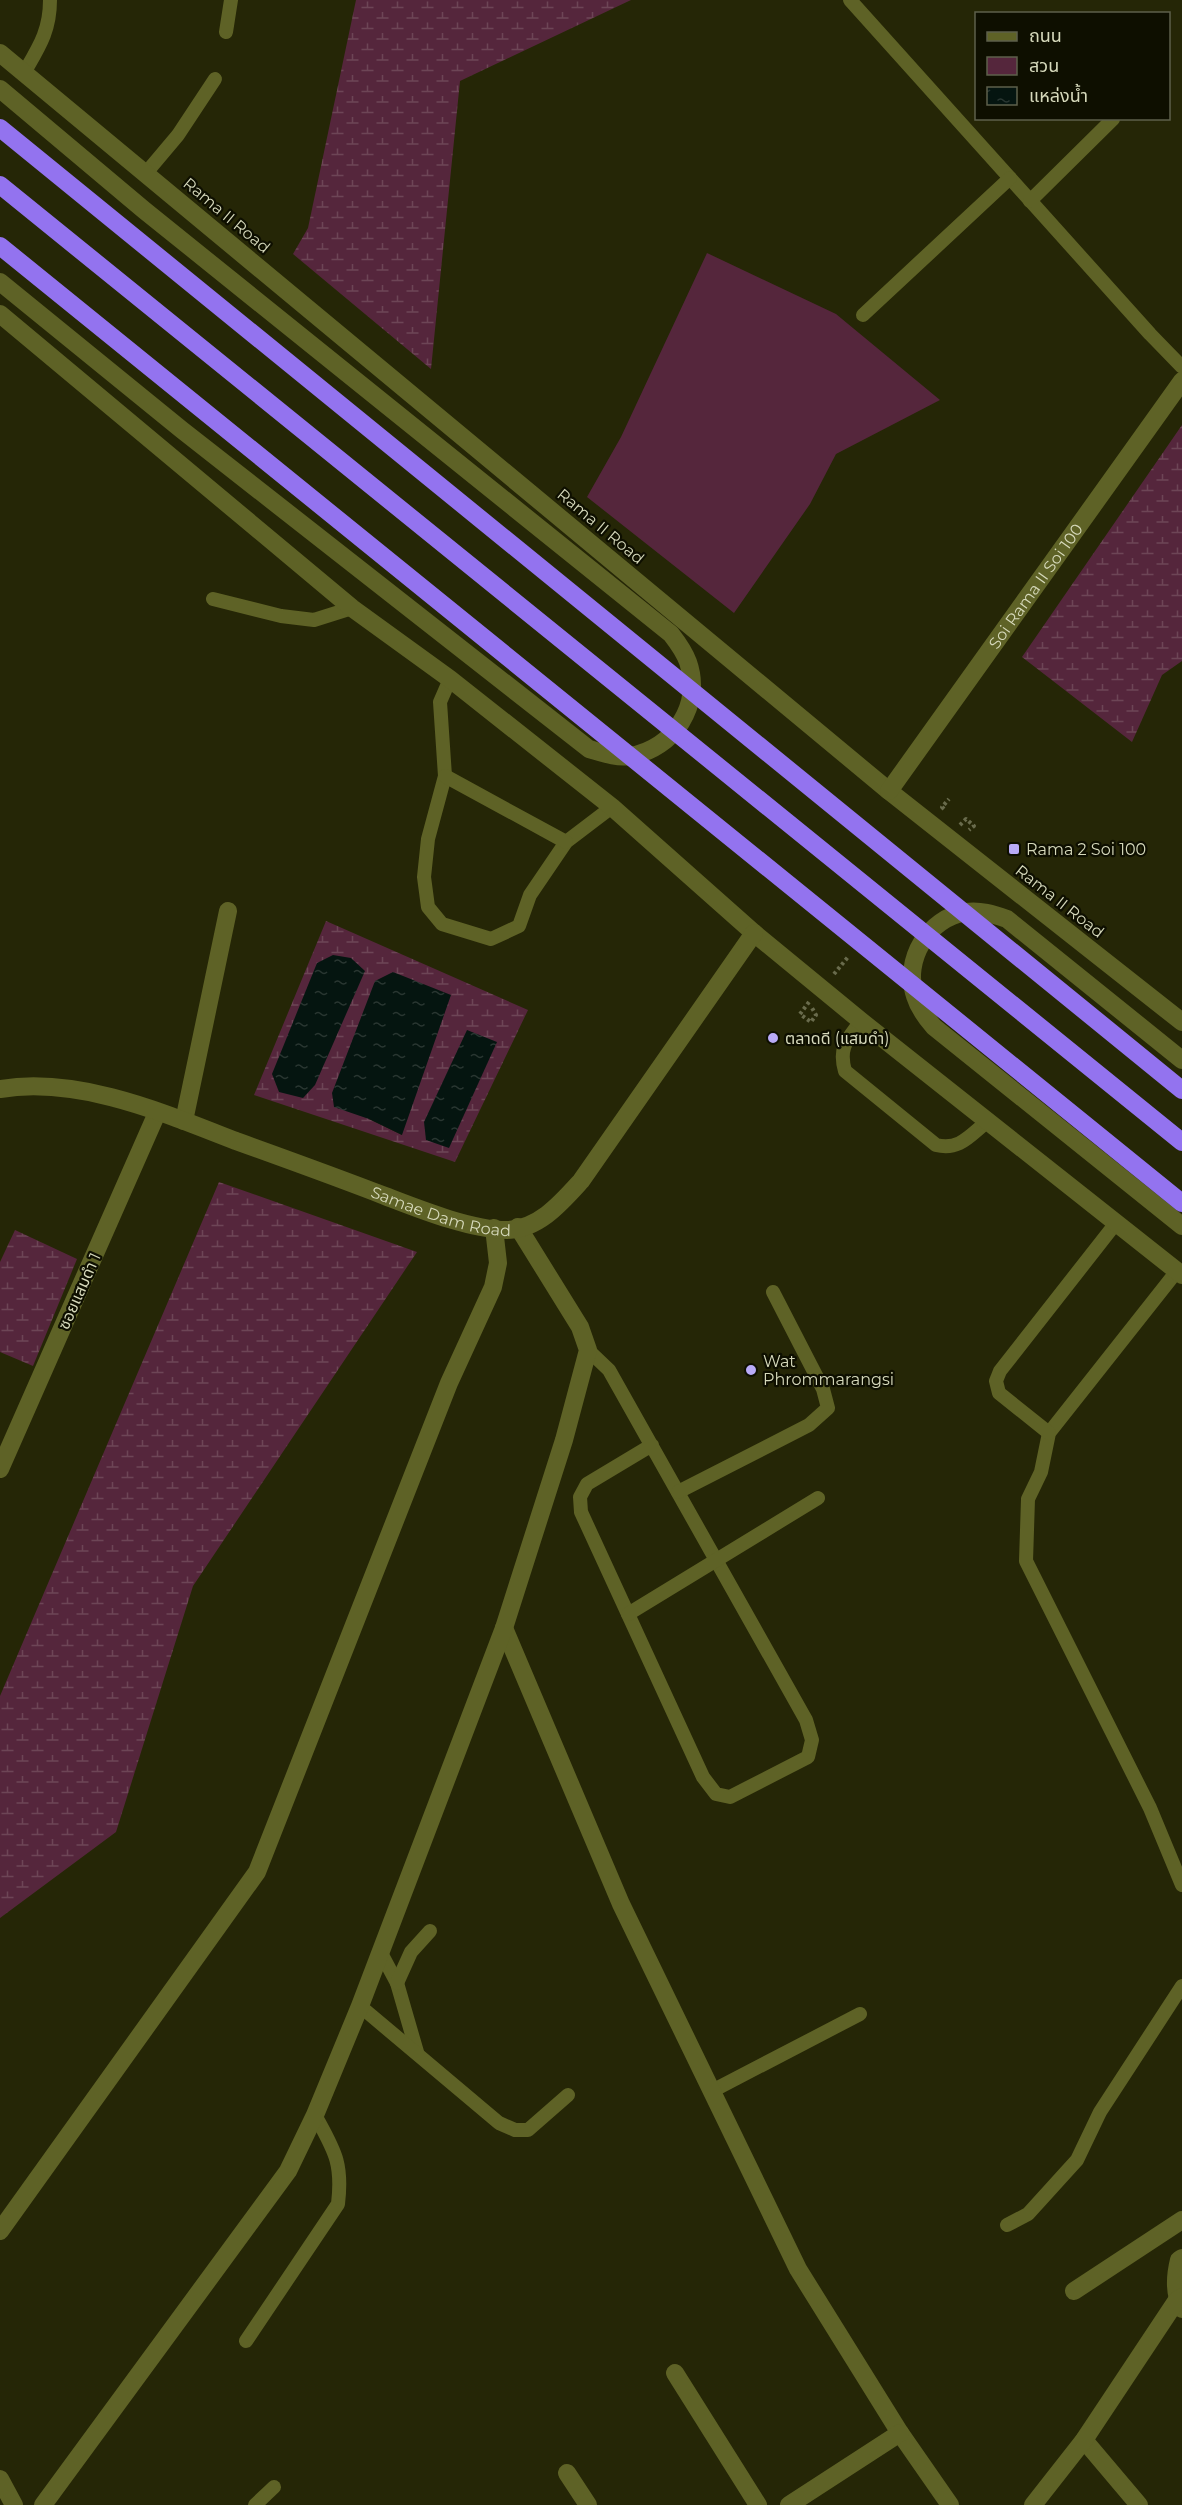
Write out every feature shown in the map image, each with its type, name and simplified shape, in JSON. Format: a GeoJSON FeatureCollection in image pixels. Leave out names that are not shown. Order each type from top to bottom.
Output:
{"type":"FeatureCollection","features":[{"type":"Feature","properties":{"kind":"highway"},"geometry":{"type":"LineString","coordinates":[[0,128],[1182,1090]]}},
{"type":"Feature","properties":{"kind":"highway"},"geometry":{"type":"LineString","coordinates":[[0,185],[1182,1142]]}},
{"type":"Feature","properties":{"kind":"highway"},"geometry":{"type":"LineString","coordinates":[[0,236],[1182,1192]]}},
{"type":"Feature","properties":{"kind":"highway"},"geometry":{"type":"LineString","coordinates":[[0,246],[1182,1203]]}},
{"type":"Feature","properties":{"kind":"main road","name":"Rama II Road"},"geometry":{"type":"LineString","coordinates":[[0,53],[889,791],[1182,1022]]}},
{"type":"Feature","properties":{"kind":"main road"},"geometry":{"type":"LineString","coordinates":[[0,89],[225,276],[671,634],[681,647],[688,662],[692,682],[690,702],[682,722],[669,739],[650,751],[629,756],[609,755],[590,749],[182,430],[0,282]]}},
{"type":"Feature","properties":{"kind":"main road"},"geometry":{"type":"LineString","coordinates":[[0,314],[352,608],[450,679],[612,807],[754,933],[861,1021],[1180,1273]]}},
{"type":"Feature","properties":{"kind":"main road","name":"Soi Rama II Soi 100"},"geometry":{"type":"LineString","coordinates":[[889,791],[1182,381]]}},
{"type":"Feature","properties":{"kind":"main road"},"geometry":{"type":"LineString","coordinates":[[184,1121],[228,911]]}},
{"type":"Feature","properties":{"kind":"main road"},"geometry":{"type":"LineString","coordinates":[[1182,1060],[1007,919],[987,912],[966,912],[946,920],[933,929],[916,954],[912,974],[914,995],[922,1014],[934,1027],[1182,1226]]}},
{"type":"Feature","properties":{"kind":"main road","name":"Samae Dam Road"},"geometry":{"type":"LineString","coordinates":[[0,1089],[67,1087],[100,1095],[184,1121],[427,1211],[508,1230],[535,1223],[559,1205],[581,1181],[754,933]]}},
{"type":"Feature","properties":{"kind":"main road","name":"ซอยแสมดำ 1"},"geometry":{"type":"LineString","coordinates":[[0,1469],[158,1113]]}},
{"type":"Feature","properties":{"kind":"main road"},"geometry":{"type":"LineString","coordinates":[[43,2505],[288,2171],[315,2115],[360,2006],[504,1628],[564,1440],[588,1350],[580,1327],[518,1227]]}},
{"type":"Feature","properties":{"kind":"main road"},"geometry":{"type":"LineString","coordinates":[[0,2231],[258,1872],[449,1383],[493,1287],[498,1263],[494,1228]]}},
{"type":"Feature","properties":{"kind":"main road"},"geometry":{"type":"LineString","coordinates":[[504,1628],[621,1904],[798,2269],[900,2433],[950,2505]]}},
{"type":"Feature","properties":{"kind":"main road"},"geometry":{"type":"LineString","coordinates":[[1074,2291],[1182,2220]]}},
{"type":"Feature","properties":{"kind":"main road"},"geometry":{"type":"LineString","coordinates":[[1033,2505],[1084,2440],[1180,2302],[1176,2272],[1180,2259]]}},
{"type":"Feature","properties":{"kind":"main road"},"geometry":{"type":"LineString","coordinates":[[675,2373],[758,2505]]}},
{"type":"Feature","properties":{"kind":"main road"},"geometry":{"type":"LineString","coordinates":[[789,2505],[900,2433]]}},
{"type":"Feature","properties":{"kind":"main road"},"geometry":{"type":"LineString","coordinates":[[1084,2440],[1139,2505]]}},
{"type":"Feature","properties":{"kind":"main road"},"geometry":{"type":"LineString","coordinates":[[567,2472],[588,2505]]}},
{"type":"Feature","properties":{"kind":"main road"},"geometry":{"type":"LineString","coordinates":[[0,2479],[14,2505]]}},
{"type":"Feature","properties":{"kind":"lane"},"geometry":{"type":"LineString","coordinates":[[24,73],[45,36],[50,14],[50,0]]}},
{"type":"Feature","properties":{"kind":"lane"},"geometry":{"type":"LineString","coordinates":[[226,32],[231,0]]}},
{"type":"Feature","properties":{"kind":"lane"},"geometry":{"type":"LineString","coordinates":[[850,0],[1182,367]]}},
{"type":"Feature","properties":{"kind":"lane"},"geometry":{"type":"LineString","coordinates":[[146,172],[178,135],[215,79]]}},
{"type":"Feature","properties":{"kind":"lane"},"geometry":{"type":"LineString","coordinates":[[1030,201],[1112,120]]}},
{"type":"Feature","properties":{"kind":"lane"},"geometry":{"type":"LineString","coordinates":[[863,315],[1010,178]]}},
{"type":"Feature","properties":{"kind":"lane"},"geometry":{"type":"LineString","coordinates":[[213,599],[280,616],[314,620],[352,608]]}},
{"type":"Feature","properties":{"kind":"lane"},"geometry":{"type":"LineString","coordinates":[[450,679],[440,702],[445,776],[428,839],[424,877],[428,907],[441,924],[491,939],[519,926],[530,895],[566,842],[612,807]]}},
{"type":"Feature","properties":{"kind":"lane"},"geometry":{"type":"LineString","coordinates":[[445,776],[566,842]]}},
{"type":"Feature","properties":{"kind":"lane"},"geometry":{"type":"LineString","coordinates":[[861,1021],[843,1046],[842,1059],[845,1071],[936,1145],[949,1148],[961,1143],[988,1121]]}},
{"type":"Feature","properties":{"kind":"lane"},"geometry":{"type":"LineString","coordinates":[[1049,1432],[999,1393],[996,1381],[1000,1371],[1116,1223]]}},
{"type":"Feature","properties":{"kind":"lane"},"geometry":{"type":"LineString","coordinates":[[1180,1273],[1049,1432],[1041,1472],[1028,1499],[1026,1561],[1150,1808],[1182,1885]]}},
{"type":"Feature","properties":{"kind":"lane"},"geometry":{"type":"LineString","coordinates":[[678,1492],[809,1425],[828,1408],[823,1389],[773,1292]]}},
{"type":"Feature","properties":{"kind":"lane"},"geometry":{"type":"LineString","coordinates":[[588,1350],[609,1370],[806,1720],[812,1740],[808,1757],[730,1797],[716,1794],[703,1777],[581,1512],[580,1497],[587,1484],[651,1445]]}},
{"type":"Feature","properties":{"kind":"lane"},"geometry":{"type":"LineString","coordinates":[[628,1614],[818,1498]]}},
{"type":"Feature","properties":{"kind":"lane"},"geometry":{"type":"LineString","coordinates":[[397,1983],[411,1952],[430,1931]]}},
{"type":"Feature","properties":{"kind":"lane"},"geometry":{"type":"LineString","coordinates":[[381,1953],[397,1983],[417,2052]]}},
{"type":"Feature","properties":{"kind":"lane"},"geometry":{"type":"LineString","coordinates":[[1007,2225],[1028,2214],[1077,2160],[1100,2112],[1182,1986]]}},
{"type":"Feature","properties":{"kind":"lane"},"geometry":{"type":"LineString","coordinates":[[360,2006],[499,2123],[515,2130],[528,2130],[568,2095]]}},
{"type":"Feature","properties":{"kind":"lane"},"geometry":{"type":"LineString","coordinates":[[712,2091],[860,2014]]}},
{"type":"Feature","properties":{"kind":"lane"},"geometry":{"type":"LineString","coordinates":[[246,2341],[338,2204],[341,2178],[334,2149],[315,2115]]}},
{"type":"Feature","properties":{"kind":"lane"},"geometry":{"type":"LineString","coordinates":[[255,2505],[274,2487]]}},
{"type":"Feature","properties":{"kind":"path"},"geometry":{"type":"LineString","coordinates":[[800,1014],[811,1022],[816,1015],[805,997]]}},
{"type":"Feature","properties":{"kind":"green space"},"geometry":{"type":"Polygon","coordinates":[[[356,0],[631,0],[460,81],[431,369],[293,254],[308,228],[356,0]]]}},
{"type":"Feature","properties":{"kind":"green space"},"geometry":{"type":"Polygon","coordinates":[[[707,253],[836,314],[940,400],[836,454],[810,504],[734,613],[587,497],[621,437],[707,253]]]}},
{"type":"Feature","properties":{"kind":"green space"},"geometry":{"type":"Polygon","coordinates":[[[1182,425],[1182,661],[1162,675],[1132,742],[1022,657],[1182,425]]]}},
{"type":"Feature","properties":{"kind":"green space"},"geometry":{"type":"Polygon","coordinates":[[[326,921],[528,1010],[455,1162],[254,1095],[326,921]],[[375,981],[369,1119],[402,1135],[375,981]]]}},
{"type":"Feature","properties":{"kind":"green space"},"geometry":{"type":"Polygon","coordinates":[[[219,1182],[417,1252],[193,1586],[116,1832],[0,1918],[0,1696],[219,1182]]]}},
{"type":"Feature","properties":{"kind":"green space"},"geometry":{"type":"Polygon","coordinates":[[[15,1230],[77,1259],[33,1366],[0,1352],[0,1262],[15,1230]]]}},
{"type":"Feature","properties":{"kind":"water"},"geometry":{"type":"Polygon","coordinates":[[[333,955],[351,958],[365,971],[315,1085],[303,1098],[279,1092],[272,1074],[317,963],[333,955]]]}},
{"type":"Feature","properties":{"kind":"water"},"geometry":{"type":"Polygon","coordinates":[[[393,972],[451,995],[402,1135],[369,1119],[334,1107],[332,1093],[375,981],[393,972]]]}},
{"type":"Feature","properties":{"kind":"water"},"geometry":{"type":"Polygon","coordinates":[[[467,1030],[497,1042],[449,1148],[426,1140],[424,1122],[467,1030]]]}},
{"type":"Feature","properties":{"kind":"place","name":"Rama 2 Soi 100"},"geometry":{"type":"Point","coordinates":[1014,849]}},
{"type":"Feature","properties":{"kind":"place","name":"ตลาดดี (แสมดำ)"},"geometry":{"type":"Point","coordinates":[773,1038]}},
{"type":"Feature","properties":{"kind":"place","name":"Wat Phrommarangsi"},"geometry":{"type":"Point","coordinates":[751,1370]}}]}
